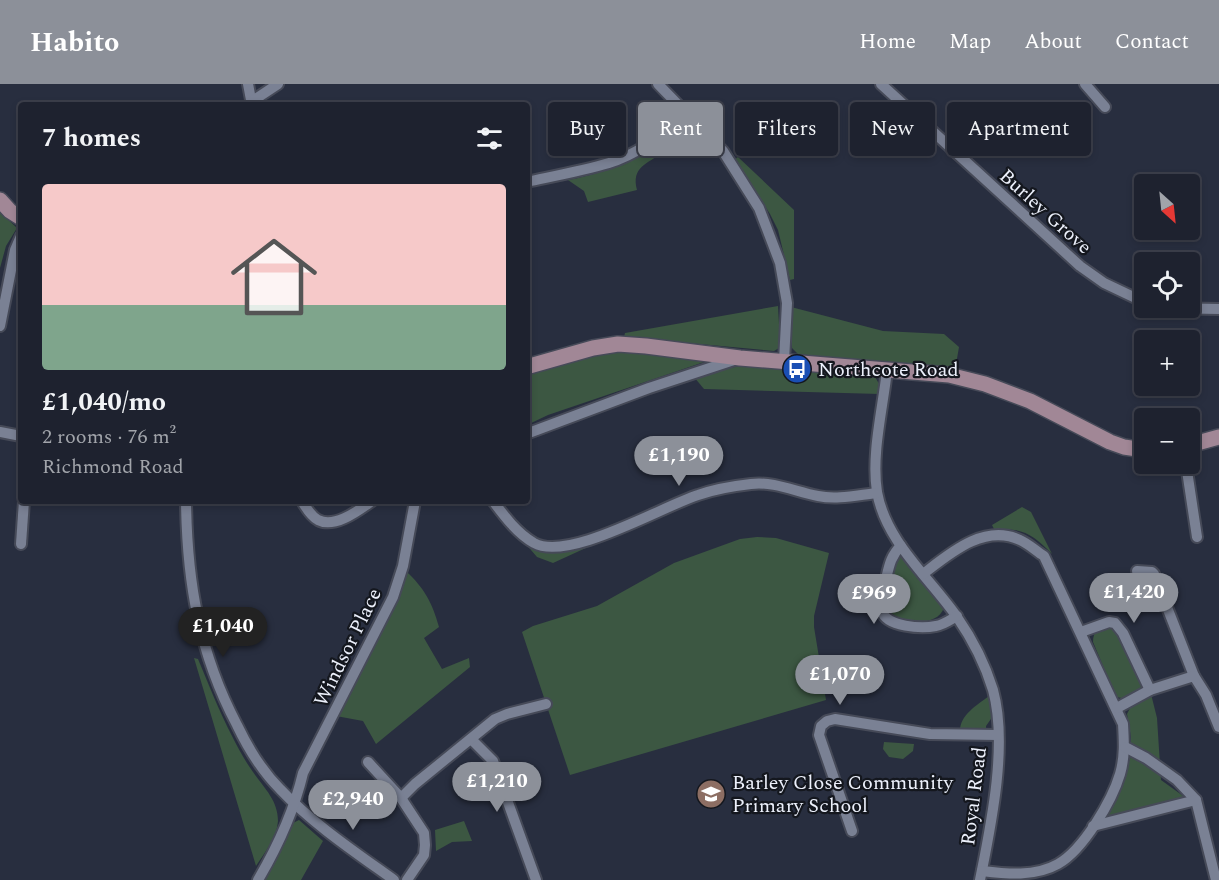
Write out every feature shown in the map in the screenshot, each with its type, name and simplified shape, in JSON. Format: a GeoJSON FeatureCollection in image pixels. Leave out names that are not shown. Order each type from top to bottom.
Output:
{"type":"FeatureCollection","features":[{"type":"Feature","properties":{"kind":"street"},"geometry":{"type":"LineString","coordinates":[[248,84],[252,102]]}},
{"type":"Feature","properties":{"kind":"street"},"geometry":{"type":"LineString","coordinates":[[253,102],[278,84]]}},
{"type":"Feature","properties":{"kind":"street"},"geometry":{"type":"LineString","coordinates":[[658,84],[676,102]]}},
{"type":"Feature","properties":{"kind":"street","name":"Burley Grove"},"geometry":{"type":"LineString","coordinates":[[881,84],[1080,266],[1104,283],[1134,297]]}},
{"type":"Feature","properties":{"kind":"street"},"geometry":{"type":"LineString","coordinates":[[1085,84],[1105,107]]}},
{"type":"Feature","properties":{"kind":"street"},"geometry":{"type":"LineString","coordinates":[[530,181],[610,162],[638,150]]}},
{"type":"Feature","properties":{"kind":"street"},"geometry":{"type":"LineString","coordinates":[[723,151],[759,208],[780,262],[787,303],[784,361]]}},
{"type":"Feature","properties":{"kind":"street"},"geometry":{"type":"LineString","coordinates":[[0,200],[18,216]]}},
{"type":"Feature","properties":{"kind":"street"},"geometry":{"type":"LineString","coordinates":[[0,326],[18,243]]}},
{"type":"Feature","properties":{"kind":"street"},"geometry":{"type":"LineString","coordinates":[[1200,309],[1219,309]]}},
{"type":"Feature","properties":{"kind":"street"},"geometry":{"type":"LineString","coordinates":[[530,366],[593,348],[618,344],[740,358],[950,375],[985,384],[1030,401],[1110,442],[1134,448]]}},
{"type":"Feature","properties":{"kind":"street"},"geometry":{"type":"LineString","coordinates":[[530,433],[649,388],[740,358]]}},
{"type":"Feature","properties":{"kind":"street","name":"Royal Road"},"geometry":{"type":"LineString","coordinates":[[887,369],[877,454],[877,493],[890,528],[901,546],[957,616],[975,645],[985,666],[993,693],[998,735],[998,767],[981,876]]}},
{"type":"Feature","properties":{"kind":"street"},"geometry":{"type":"LineString","coordinates":[[0,432],[18,435]]}},
{"type":"Feature","properties":{"kind":"street"},"geometry":{"type":"LineString","coordinates":[[1200,442],[1219,437]]}},
{"type":"Feature","properties":{"kind":"street"},"geometry":{"type":"LineString","coordinates":[[1188,474],[1197,537]]}},
{"type":"Feature","properties":{"kind":"street"},"geometry":{"type":"LineString","coordinates":[[495,504],[513,527],[536,544],[564,547],[592,540],[696,495],[722,488],[755,483],[819,496],[877,493]]}},
{"type":"Feature","properties":{"kind":"street"},"geometry":{"type":"LineString","coordinates":[[21,544],[24,504]]}},
{"type":"Feature","properties":{"kind":"street"},"geometry":{"type":"LineString","coordinates":[[186,504],[187,556],[202,637],[213,674],[248,748],[278,788],[394,880]]}},
{"type":"Feature","properties":{"kind":"street"},"geometry":{"type":"LineString","coordinates":[[304,504],[318,521],[328,523],[339,520],[367,504]]}},
{"type":"Feature","properties":{"kind":"street","name":"Windsor Place"},"geometry":{"type":"LineString","coordinates":[[269,862],[296,804],[303,773],[393,597],[403,566],[414,504]]}},
{"type":"Feature","properties":{"kind":"street"},"geometry":{"type":"LineString","coordinates":[[923,574],[963,545],[977,539],[1005,536],[1020,539],[1044,556],[1123,724],[1125,747],[1120,774],[1093,826],[1078,847],[1059,864],[1035,872],[981,876]]}},
{"type":"Feature","properties":{"kind":"street"},"geometry":{"type":"LineString","coordinates":[[901,546],[891,558],[881,602],[884,616],[891,622],[903,625],[934,627],[957,616]]}},
{"type":"Feature","properties":{"kind":"street"},"geometry":{"type":"LineString","coordinates":[[1137,571],[1154,574],[1194,676],[1206,695],[1219,727]]}},
{"type":"Feature","properties":{"kind":"street"},"geometry":{"type":"LineString","coordinates":[[1081,632],[1109,622],[1115,623],[1123,633],[1150,690]]}},
{"type":"Feature","properties":{"kind":"street"},"geometry":{"type":"LineString","coordinates":[[1117,708],[1150,690],[1194,676]]}},
{"type":"Feature","properties":{"kind":"street"},"geometry":{"type":"LineString","coordinates":[[401,798],[495,719],[546,704]]}},
{"type":"Feature","properties":{"kind":"street"},"geometry":{"type":"LineString","coordinates":[[852,831],[819,735],[820,726],[827,721],[835,719],[930,734],[998,735]]}},
{"type":"Feature","properties":{"kind":"street"},"geometry":{"type":"LineString","coordinates":[[471,739],[493,761],[536,880]]}},
{"type":"Feature","properties":{"kind":"street"},"geometry":{"type":"LineString","coordinates":[[1125,747],[1146,758],[1177,780],[1196,800],[1216,880]]}},
{"type":"Feature","properties":{"kind":"street"},"geometry":{"type":"LineString","coordinates":[[368,762],[401,798],[424,833],[424,855],[407,880]]}},
{"type":"Feature","properties":{"kind":"street"},"geometry":{"type":"LineString","coordinates":[[1093,826],[1196,800]]}},
{"type":"Feature","properties":{"kind":"street"},"geometry":{"type":"LineString","coordinates":[[258,880],[269,862]]}},
{"type":"Feature","properties":{"kind":"street"},"geometry":{"type":"LineString","coordinates":[[263,880],[269,862]]}},
{"type":"Feature","properties":{"kind":"green space"},"geometry":{"type":"Polygon","coordinates":[[[638,156],[657,156],[638,171],[637,190],[588,202],[584,191],[568,180],[584,177],[638,156]]]}},
{"type":"Feature","properties":{"kind":"green space"},"geometry":{"type":"Polygon","coordinates":[[[738,157],[794,210],[794,279],[790,280],[778,230],[735,159],[738,157]]]}},
{"type":"Feature","properties":{"kind":"green space"},"geometry":{"type":"Polygon","coordinates":[[[0,212],[17,228],[6,246],[0,268],[0,212]]]}},
{"type":"Feature","properties":{"kind":"green space"},"geometry":{"type":"Polygon","coordinates":[[[778,306],[780,342],[779,348],[774,351],[624,337],[625,333],[778,306]]]}},
{"type":"Feature","properties":{"kind":"green space"},"geometry":{"type":"Polygon","coordinates":[[[791,307],[883,331],[944,334],[959,347],[955,370],[798,354],[792,348],[791,307]]]}},
{"type":"Feature","properties":{"kind":"green space"},"geometry":{"type":"Polygon","coordinates":[[[639,350],[710,360],[548,415],[530,424],[530,370],[599,352],[639,350]]]}},
{"type":"Feature","properties":{"kind":"green space"},"geometry":{"type":"Polygon","coordinates":[[[743,365],[875,377],[881,387],[880,394],[704,389],[694,377],[743,365]]]}},
{"type":"Feature","properties":{"kind":"green space"},"geometry":{"type":"Polygon","coordinates":[[[1022,507],[1031,512],[1052,554],[1026,533],[994,529],[992,525],[1022,507]]]}},
{"type":"Feature","properties":{"kind":"green space"},"geometry":{"type":"Polygon","coordinates":[[[519,536],[558,551],[588,547],[553,563],[537,557],[519,536]]]}},
{"type":"Feature","properties":{"kind":"green space"},"geometry":{"type":"Polygon","coordinates":[[[776,538],[829,553],[814,616],[826,700],[570,775],[522,632],[533,626],[597,606],[674,563],[740,539],[776,538]]]}},
{"type":"Feature","properties":{"kind":"green space"},"geometry":{"type":"Polygon","coordinates":[[[898,556],[904,558],[944,608],[940,615],[933,619],[916,622],[898,617],[886,607],[895,560],[898,556]]]}},
{"type":"Feature","properties":{"kind":"green space"},"geometry":{"type":"Polygon","coordinates":[[[406,571],[423,590],[433,610],[439,627],[424,638],[442,669],[469,658],[470,667],[376,744],[363,721],[336,716],[398,600],[406,571]]]}},
{"type":"Feature","properties":{"kind":"green space"},"geometry":{"type":"Polygon","coordinates":[[[1108,625],[1116,628],[1151,694],[1157,718],[1161,780],[1186,798],[1109,817],[1107,813],[1130,759],[1131,737],[1127,714],[1131,706],[1127,699],[1116,697],[1093,642],[1097,631],[1108,625]]]}},
{"type":"Feature","properties":{"kind":"green space"},"geometry":{"type":"Polygon","coordinates":[[[194,658],[198,659],[239,750],[276,807],[278,821],[275,833],[256,866],[194,658]]]}},
{"type":"Feature","properties":{"kind":"green space"},"geometry":{"type":"Polygon","coordinates":[[[989,696],[993,716],[986,730],[960,731],[966,715],[989,696]]]}},
{"type":"Feature","properties":{"kind":"green space"},"geometry":{"type":"Polygon","coordinates":[[[884,742],[914,744],[913,751],[903,759],[889,757],[883,749],[884,742]]]}},
{"type":"Feature","properties":{"kind":"green space"},"geometry":{"type":"Polygon","coordinates":[[[299,820],[323,841],[301,880],[263,880],[272,868],[287,826],[299,820]]]}},
{"type":"Feature","properties":{"kind":"green space"},"geometry":{"type":"Polygon","coordinates":[[[464,821],[472,841],[452,842],[436,851],[435,830],[464,821]]]}},
{"type":"Feature","properties":{"kind":"place","name":"Northcote Road"},"geometry":{"type":"Point","coordinates":[797,369]}},
{"type":"Feature","properties":{"kind":"place","name":"Barley Close Community Primary School"},"geometry":{"type":"Point","coordinates":[711,794]}}]}
